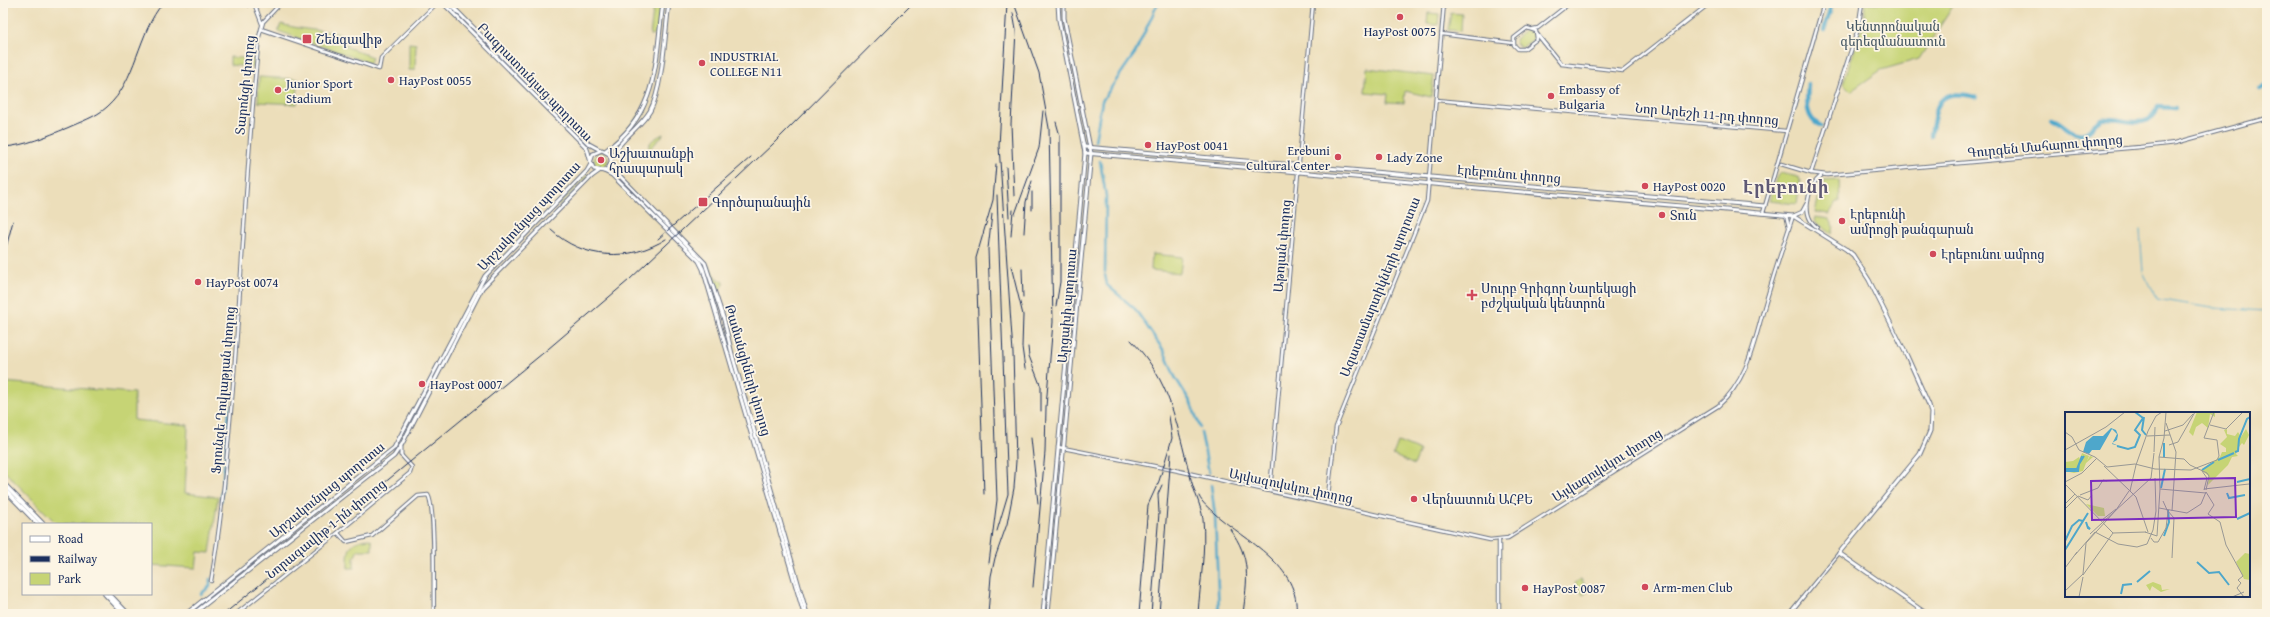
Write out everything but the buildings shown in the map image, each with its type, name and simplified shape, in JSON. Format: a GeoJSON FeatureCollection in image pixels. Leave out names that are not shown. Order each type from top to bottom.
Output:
{"type":"FeatureCollection","features":[{"type":"Feature","properties":{"kind":"highway"},"geometry":{"type":"LineString","coordinates":[[3,482],[42,523]]}},
{"type":"Feature","properties":{"kind":"highway"},"geometry":{"type":"LineString","coordinates":[[3,488],[37,523]]}},
{"type":"Feature","properties":{"kind":"highway"},"geometry":{"type":"LineString","coordinates":[[106,595],[124,614]]}},
{"type":"Feature","properties":{"kind":"highway"},"geometry":{"type":"LineString","coordinates":[[110,595],[128,614]]}},
{"type":"Feature","properties":{"kind":"main road"},"geometry":{"type":"LineString","coordinates":[[254,3],[262,24]]}},
{"type":"Feature","properties":{"kind":"main road","name":"Տարոնցի փողոց"},"geometry":{"type":"LineString","coordinates":[[250,153],[255,83],[262,24],[281,3]]}},
{"type":"Feature","properties":{"kind":"main road"},"geometry":{"type":"LineString","coordinates":[[261,29],[379,69],[381,58],[437,3]]}},
{"type":"Feature","properties":{"kind":"main road","name":"Բագրատունյաց պողոտա"},"geometry":{"type":"LineString","coordinates":[[443,3],[586,147],[591,162]]}},
{"type":"Feature","properties":{"kind":"main road","name":"Բագրատունյաց պողոտա"},"geometry":{"type":"LineString","coordinates":[[449,3],[589,144],[603,151]]}},
{"type":"Feature","properties":{"kind":"main road"},"geometry":{"type":"LineString","coordinates":[[663,3],[652,84],[646,105],[633,123],[603,151],[593,154],[591,162],[599,171],[604,171],[611,162],[616,150],[636,129],[651,108],[658,86],[669,3]]}},
{"type":"Feature","properties":{"kind":"main road","name":"Արցախի պողոտա"},"geometry":{"type":"LineString","coordinates":[[1043,614],[1085,153],[1059,20],[1058,3]]}},
{"type":"Feature","properties":{"kind":"main road","name":"Արցախի պողոտա"},"geometry":{"type":"LineString","coordinates":[[1048,614],[1091,153],[1064,18],[1064,3]]}},
{"type":"Feature","properties":{"kind":"main road","name":"Աթոյան փողոց"},"geometry":{"type":"LineString","coordinates":[[1270,492],[1300,165],[1313,3]]}},
{"type":"Feature","properties":{"kind":"main road","name":"Ազատամարտիկների պողոտա"},"geometry":{"type":"LineString","coordinates":[[1327,504],[1336,427],[1427,201],[1444,3]]}},
{"type":"Feature","properties":{"kind":"main road"},"geometry":{"type":"LineString","coordinates":[[1509,41],[1527,28],[1538,28],[1570,3]]}},
{"type":"Feature","properties":{"kind":"main road"},"geometry":{"type":"LineString","coordinates":[[1533,29],[1561,64],[1622,71],[1710,3]]}},
{"type":"Feature","properties":{"kind":"main road"},"geometry":{"type":"LineString","coordinates":[[1763,213],[1824,3]]}},
{"type":"Feature","properties":{"kind":"main road"},"geometry":{"type":"LineString","coordinates":[[1815,180],[1811,173],[1858,29],[1862,3]]}},
{"type":"Feature","properties":{"kind":"main road"},"geometry":{"type":"LineString","coordinates":[[1059,20],[1064,18]]}},
{"type":"Feature","properties":{"kind":"main road"},"geometry":{"type":"LineString","coordinates":[[1536,39],[1538,28]]}},
{"type":"Feature","properties":{"kind":"main road"},"geometry":{"type":"LineString","coordinates":[[1441,34],[1509,41],[1518,49],[1523,49],[1536,39],[1541,39]]}},
{"type":"Feature","properties":{"kind":"main road"},"geometry":{"type":"LineString","coordinates":[[1513,43],[1514,38]]}},
{"type":"Feature","properties":{"kind":"main road"},"geometry":{"type":"LineString","coordinates":[[656,59],[662,60]]}},
{"type":"Feature","properties":{"kind":"main road"},"geometry":{"type":"LineString","coordinates":[[1069,68],[1074,66]]}},
{"type":"Feature","properties":{"kind":"main road","name":"Նոր Արեշի 11-րդ փողոց"},"geometry":{"type":"LineString","coordinates":[[1436,100],[1786,131]]}},
{"type":"Feature","properties":{"kind":"main road"},"geometry":{"type":"LineString","coordinates":[[646,105],[650,106],[651,108]]}},
{"type":"Feature","properties":{"kind":"main road","name":"Գուրգեն Մահարու փողոց"},"geometry":{"type":"LineString","coordinates":[[1780,164],[1821,175],[2140,148],[2175,143],[2267,118]]}},
{"type":"Feature","properties":{"kind":"main road","name":"Էրեբունու փողոց"},"geometry":{"type":"LineString","coordinates":[[1085,147],[1765,206]]}},
{"type":"Feature","properties":{"kind":"main road"},"geometry":{"type":"LineString","coordinates":[[603,151],[609,154],[611,162]]}},
{"type":"Feature","properties":{"kind":"main road","name":"Ֆրունզե Դովլաթյան փողոց"},"geometry":{"type":"LineString","coordinates":[[211,580],[222,517],[250,153]]}},
{"type":"Feature","properties":{"kind":"main road","name":"Էրեբունու փողոց"},"geometry":{"type":"LineString","coordinates":[[1085,153],[1793,216]]}},
{"type":"Feature","properties":{"kind":"main road"},"geometry":{"type":"LineString","coordinates":[[1775,169],[1780,164],[1779,158]]}},
{"type":"Feature","properties":{"kind":"main road","name":"Արշակունյաց պողոտա"},"geometry":{"type":"LineString","coordinates":[[186,614],[397,446],[485,276],[587,172],[591,162]]}},
{"type":"Feature","properties":{"kind":"main road","name":"Թամանցիների փողոց"},"geometry":{"type":"LineString","coordinates":[[611,162],[615,171],[705,263],[724,320],[734,361],[807,614]]}},
{"type":"Feature","properties":{"kind":"main road","name":"Արշակունյաց պողոտա"},"geometry":{"type":"LineString","coordinates":[[193,614],[394,456],[402,444],[474,302],[489,281],[599,171]]}},
{"type":"Feature","properties":{"kind":"main road","name":"Թամանցիների փողոց"},"geometry":{"type":"LineString","coordinates":[[604,171],[612,175],[699,261],[703,269],[804,614]]}},
{"type":"Feature","properties":{"kind":"main road"},"geometry":{"type":"LineString","coordinates":[[1793,216],[1802,212],[1808,201],[1815,180],[1821,175]]}},
{"type":"Feature","properties":{"kind":"main road"},"geometry":{"type":"LineString","coordinates":[[1808,201],[1808,216],[1816,228]]}},
{"type":"Feature","properties":{"kind":"main road"},"geometry":{"type":"LineString","coordinates":[[554,205],[558,206],[559,210]]}},
{"type":"Feature","properties":{"kind":"main road"},"geometry":{"type":"LineString","coordinates":[[1786,215],[1789,227]]}},
{"type":"Feature","properties":{"kind":"main road"},"geometry":{"type":"LineString","coordinates":[[1789,614],[1920,454],[1926,441],[1931,421],[1929,405],[1907,356],[1869,280],[1853,255],[1816,228],[1793,216]]}},
{"type":"Feature","properties":{"kind":"main road","name":"Այվազովսկու փողոց"},"geometry":{"type":"LineString","coordinates":[[1058,447],[1499,541],[1508,538],[1582,492],[1718,406],[1728,398],[1735,389],[1748,362],[1793,216]]}},
{"type":"Feature","properties":{"kind":"main road"},"geometry":{"type":"LineString","coordinates":[[507,254],[507,258],[512,258]]}},
{"type":"Feature","properties":{"kind":"main road"},"geometry":{"type":"LineString","coordinates":[[485,276],[486,280],[489,281]]}},
{"type":"Feature","properties":{"kind":"main road"},"geometry":{"type":"LineString","coordinates":[[401,455],[402,444]]}},
{"type":"Feature","properties":{"kind":"main road"},"geometry":{"type":"LineString","coordinates":[[397,446],[401,455]]}},
{"type":"Feature","properties":{"kind":"main road"},"geometry":{"type":"LineString","coordinates":[[394,456],[401,455]]}},
{"type":"Feature","properties":{"kind":"main road","name":"Նորագավիթ 1-ին փողոց"},"geometry":{"type":"LineString","coordinates":[[236,614],[338,533],[410,473],[412,467],[401,455]]}},
{"type":"Feature","properties":{"kind":"main road"},"geometry":{"type":"LineString","coordinates":[[338,533],[346,542],[372,536],[418,496],[428,494],[432,518],[434,614]]}},
{"type":"Feature","properties":{"kind":"main road"},"geometry":{"type":"LineString","coordinates":[[1499,541],[1499,614]]}},
{"type":"Feature","properties":{"kind":"main road"},"geometry":{"type":"LineString","coordinates":[[1839,553],[1927,614]]}},
{"type":"Feature","properties":{"kind":"green space"},"geometry":{"type":"Polygon","coordinates":[[[654,3],[661,3],[657,35],[650,35],[654,3]]]}},
{"type":"Feature","properties":{"kind":"green space","name":"Կենտրոնական գերեզմանատուն"},"geometry":{"type":"Polygon","coordinates":[[[1865,3],[1955,3],[1919,59],[1881,70],[1851,91],[1843,83],[1864,23],[1865,3]]]}},
{"type":"Feature","properties":{"kind":"green space"},"geometry":{"type":"Polygon","coordinates":[[[1428,13],[1439,14],[1438,25],[1427,24],[1428,13]]]}},
{"type":"Feature","properties":{"kind":"green space"},"geometry":{"type":"Polygon","coordinates":[[[1451,13],[1462,14],[1461,31],[1448,30],[1451,13]]]}},
{"type":"Feature","properties":{"kind":"green space"},"geometry":{"type":"Polygon","coordinates":[[[281,24],[342,34],[350,37],[347,45],[342,45],[372,57],[370,63],[278,31],[281,24]]]}},
{"type":"Feature","properties":{"kind":"green space"},"geometry":{"type":"Polygon","coordinates":[[[1527,29],[1534,34],[1535,38],[1521,48],[1516,43],[1515,39],[1527,29]]]}},
{"type":"Feature","properties":{"kind":"green space"},"geometry":{"type":"Polygon","coordinates":[[[409,43],[416,44],[415,70],[409,70],[409,43]]]}},
{"type":"Feature","properties":{"kind":"green space"},"geometry":{"type":"Polygon","coordinates":[[[230,57],[253,59],[253,67],[230,65],[230,57]]]}},
{"type":"Feature","properties":{"kind":"green space"},"geometry":{"type":"Polygon","coordinates":[[[1367,68],[1434,76],[1431,97],[1405,91],[1404,103],[1387,102],[1388,94],[1365,92],[1367,68]]]}},
{"type":"Feature","properties":{"kind":"green space","name":"Junior Sport Stadium"},"geometry":{"type":"Polygon","coordinates":[[[259,77],[298,79],[297,104],[258,102],[259,77]]]}},
{"type":"Feature","properties":{"kind":"green space"},"geometry":{"type":"Polygon","coordinates":[[[645,108],[647,109],[639,121],[614,148],[613,147],[645,108]]]}},
{"type":"Feature","properties":{"kind":"green space"},"geometry":{"type":"Polygon","coordinates":[[[663,135],[648,151],[651,142],[663,135]]]}},
{"type":"Feature","properties":{"kind":"green space"},"geometry":{"type":"Polygon","coordinates":[[[598,153],[604,153],[608,157],[608,163],[604,167],[598,167],[594,163],[594,157],[598,153]]]}},
{"type":"Feature","properties":{"kind":"green space"},"geometry":{"type":"Polygon","coordinates":[[[1781,173],[1798,177],[1800,180],[1797,204],[1769,201],[1776,178],[1781,173]]]}},
{"type":"Feature","properties":{"kind":"green space"},"geometry":{"type":"Polygon","coordinates":[[[588,174],[589,175],[559,206],[558,205],[588,174]]]}},
{"type":"Feature","properties":{"kind":"green space"},"geometry":{"type":"Polygon","coordinates":[[[1839,180],[1840,202],[1837,202],[1829,214],[1815,212],[1823,181],[1839,180]]]}},
{"type":"Feature","properties":{"kind":"green space"},"geometry":{"type":"Polygon","coordinates":[[[1815,217],[1829,219],[1834,226],[1832,234],[1814,221],[1815,217]]]}},
{"type":"Feature","properties":{"kind":"green space"},"geometry":{"type":"Polygon","coordinates":[[[1152,254],[1182,257],[1180,273],[1151,270],[1152,254]]]}},
{"type":"Feature","properties":{"kind":"green space"},"geometry":{"type":"Polygon","coordinates":[[[708,264],[717,278],[724,282],[724,285],[718,291],[708,264]]]}},
{"type":"Feature","properties":{"kind":"green space"},"geometry":{"type":"Polygon","coordinates":[[[3,382],[134,393],[134,420],[188,425],[185,493],[218,497],[210,553],[198,552],[196,568],[152,565],[152,523],[56,523],[3,470],[3,382]]]}},
{"type":"Feature","properties":{"kind":"green space"},"geometry":{"type":"Polygon","coordinates":[[[1398,442],[1420,451],[1414,465],[1393,455],[1398,442]]]}},
{"type":"Feature","properties":{"kind":"green space"},"geometry":{"type":"Polygon","coordinates":[[[370,539],[372,541],[372,550],[358,550],[354,558],[354,568],[348,568],[348,555],[353,544],[370,539]]]}},
{"type":"Feature","properties":{"kind":"green space"},"geometry":{"type":"Polygon","coordinates":[[[1581,579],[1589,591],[1583,595],[1575,583],[1581,579]]]}},
{"type":"Feature","properties":{"kind":"waterway"},"geometry":{"type":"LineString","coordinates":[[1095,141],[1102,101],[1135,53],[1158,3]]}},
{"type":"Feature","properties":{"kind":"waterway"},"geometry":{"type":"LineString","coordinates":[[1824,30],[1832,3]]}},
{"type":"Feature","properties":{"kind":"waterway"},"geometry":{"type":"LineString","coordinates":[[1808,84],[1807,102],[1809,114],[1812,119],[1821,126]]}},
{"type":"Feature","properties":{"kind":"waterway"},"geometry":{"type":"LineString","coordinates":[[2260,89],[2267,85]]}},
{"type":"Feature","properties":{"kind":"waterway"},"geometry":{"type":"LineString","coordinates":[[1931,135],[1935,114],[1941,101],[1946,97],[1953,95],[1976,97]]}},
{"type":"Feature","properties":{"kind":"waterway"},"geometry":{"type":"LineString","coordinates":[[2052,119],[2073,132],[2082,134],[2087,132],[2095,123],[2102,119],[2142,122],[2149,120],[2154,115],[2158,107],[2175,108]]}},
{"type":"Feature","properties":{"kind":"waterway"},"geometry":{"type":"LineString","coordinates":[[1100,161],[1106,196],[1105,272]]}},
{"type":"Feature","properties":{"kind":"waterway"},"geometry":{"type":"LineString","coordinates":[[2140,230],[2143,272],[2157,299],[2211,308],[2267,311]]}},
{"type":"Feature","properties":{"kind":"waterway"},"geometry":{"type":"LineString","coordinates":[[1105,275],[1107,285],[1135,309],[1164,351],[1175,377],[1191,403],[1200,427]]}},
{"type":"Feature","properties":{"kind":"waterway"},"geometry":{"type":"LineString","coordinates":[[221,501],[230,398]]}},
{"type":"Feature","properties":{"kind":"waterway"},"geometry":{"type":"LineString","coordinates":[[1201,432],[1209,473]]}},
{"type":"Feature","properties":{"kind":"waterway"},"geometry":{"type":"LineString","coordinates":[[1211,485],[1215,516],[1219,614]]}},
{"type":"Feature","properties":{"kind":"waterway"},"geometry":{"type":"LineString","coordinates":[[201,594],[210,586],[210,579]]}},
{"type":"Feature","properties":{"kind":"railway"},"geometry":{"type":"LineString","coordinates":[[3,147],[28,143],[44,137],[88,119],[107,107],[117,97],[131,71],[148,28],[163,3]]}},
{"type":"Feature","properties":{"kind":"railway"},"geometry":{"type":"LineString","coordinates":[[244,3],[248,7]]}},
{"type":"Feature","properties":{"kind":"railway"},"geometry":{"type":"LineString","coordinates":[[224,614],[548,349],[629,280],[773,144],[913,3]]}},
{"type":"Feature","properties":{"kind":"railway"},"geometry":{"type":"LineString","coordinates":[[988,614],[991,576],[995,558],[1007,524],[1014,488],[1016,461],[1013,353],[999,146],[1007,3]]}},
{"type":"Feature","properties":{"kind":"railway"},"geometry":{"type":"LineString","coordinates":[[1014,3],[1039,73],[1049,128],[1053,322],[1046,407],[1045,452],[1033,587]]}},
{"type":"Feature","properties":{"kind":"railway"},"geometry":{"type":"LineString","coordinates":[[1013,13],[1016,30],[1011,124],[1014,196]]}},
{"type":"Feature","properties":{"kind":"railway"},"geometry":{"type":"LineString","coordinates":[[1015,214],[1039,148],[1043,111]]}},
{"type":"Feature","properties":{"kind":"railway"},"geometry":{"type":"LineString","coordinates":[[1056,122],[1060,136],[1060,282],[1056,306]]}},
{"type":"Feature","properties":{"kind":"railway"},"geometry":{"type":"LineString","coordinates":[[658,239],[751,157]]}},
{"type":"Feature","properties":{"kind":"railway"},"geometry":{"type":"LineString","coordinates":[[984,494],[976,258],[993,200],[996,164]]}},
{"type":"Feature","properties":{"kind":"railway"},"geometry":{"type":"LineString","coordinates":[[1006,167],[1009,217]]}},
{"type":"Feature","properties":{"kind":"railway"},"geometry":{"type":"LineString","coordinates":[[1024,233],[1026,202],[1032,181]]}},
{"type":"Feature","properties":{"kind":"railway"},"geometry":{"type":"LineString","coordinates":[[1032,192],[1032,210]]}},
{"type":"Feature","properties":{"kind":"railway"},"geometry":{"type":"LineString","coordinates":[[997,195],[1008,494],[997,531]]}},
{"type":"Feature","properties":{"kind":"railway"},"geometry":{"type":"LineString","coordinates":[[1011,236],[1013,210]]}},
{"type":"Feature","properties":{"kind":"railway"},"geometry":{"type":"LineString","coordinates":[[989,563],[997,500],[988,249],[992,214]]}},
{"type":"Feature","properties":{"kind":"railway"},"geometry":{"type":"LineString","coordinates":[[3,259],[13,221]]}},
{"type":"Feature","properties":{"kind":"railway"},"geometry":{"type":"LineString","coordinates":[[551,230],[564,240],[577,247],[592,252],[607,254],[637,252],[666,239]]}},
{"type":"Feature","properties":{"kind":"railway"},"geometry":{"type":"LineString","coordinates":[[1011,266],[1023,315],[1022,347],[1025,369]]}},
{"type":"Feature","properties":{"kind":"railway"},"geometry":{"type":"LineString","coordinates":[[1022,269],[1023,297]]}},
{"type":"Feature","properties":{"kind":"railway"},"geometry":{"type":"LineString","coordinates":[[1131,340],[1144,355],[1164,387],[1176,420],[1191,481],[1202,514],[1204,543],[1198,614]]}},
{"type":"Feature","properties":{"kind":"railway"},"geometry":{"type":"LineString","coordinates":[[1028,347],[1029,356],[1041,387],[1041,411]]}},
{"type":"Feature","properties":{"kind":"railway"},"geometry":{"type":"LineString","coordinates":[[1139,614],[1148,505],[1159,481],[1172,438],[1169,416]]}},
{"type":"Feature","properties":{"kind":"railway"},"geometry":{"type":"LineString","coordinates":[[1031,438],[1038,503]]}},
{"type":"Feature","properties":{"kind":"railway"},"geometry":{"type":"LineString","coordinates":[[1159,614],[1171,454]]}},
{"type":"Feature","properties":{"kind":"railway"},"geometry":{"type":"LineString","coordinates":[[1151,614],[1159,513],[1158,494],[1162,485]]}},
{"type":"Feature","properties":{"kind":"railway"},"geometry":{"type":"LineString","coordinates":[[1199,496],[1200,499],[1215,514],[1256,545],[1281,568],[1290,582],[1295,597],[1296,614]]}},
{"type":"Feature","properties":{"kind":"railway"},"geometry":{"type":"LineString","coordinates":[[1230,529],[1242,550],[1245,560],[1246,590],[1243,614]]}},
{"type":"Feature","properties":{"kind":"place","name":"HayPost 0075"},"geometry":{"type":"Point","coordinates":[1400,17]}},
{"type":"Feature","properties":{"kind":"place","name":"Շենգավիթ"},"geometry":{"type":"Point","coordinates":[307,39]}},
{"type":"Feature","properties":{"kind":"place","name":"INDUSTRIAL COLLEGE N11"},"geometry":{"type":"Point","coordinates":[702,63]}},
{"type":"Feature","properties":{"kind":"place","name":"HayPost 0055"},"geometry":{"type":"Point","coordinates":[391,80]}},
{"type":"Feature","properties":{"kind":"place","name":"Junior Sport Stadium"},"geometry":{"type":"Point","coordinates":[278,90]}},
{"type":"Feature","properties":{"kind":"place","name":"Embassy of Bulgaria"},"geometry":{"type":"Point","coordinates":[1551,96]}},
{"type":"Feature","properties":{"kind":"place","name":"HayPost 0041"},"geometry":{"type":"Point","coordinates":[1148,145]}},
{"type":"Feature","properties":{"kind":"place","name":"Erebuni Cultural Center"},"geometry":{"type":"Point","coordinates":[1338,157]}},
{"type":"Feature","properties":{"kind":"place","name":"Lady Zone"},"geometry":{"type":"Point","coordinates":[1379,157]}},
{"type":"Feature","properties":{"kind":"place","name":"Աշխատանքի հրապարակ"},"geometry":{"type":"Point","coordinates":[601,160]}},
{"type":"Feature","properties":{"kind":"place","name":"HayPost 0020"},"geometry":{"type":"Point","coordinates":[1645,186]}},
{"type":"Feature","properties":{"kind":"place","name":"Գործարանային"},"geometry":{"type":"Point","coordinates":[703,202]}},
{"type":"Feature","properties":{"kind":"place","name":"Տուն"},"geometry":{"type":"Point","coordinates":[1662,215]}},
{"type":"Feature","properties":{"kind":"place","name":"Էրեբունի ամրոցի թանգարան"},"geometry":{"type":"Point","coordinates":[1842,221]}},
{"type":"Feature","properties":{"kind":"place","name":"Էրեբունու ամրոց"},"geometry":{"type":"Point","coordinates":[1933,254]}},
{"type":"Feature","properties":{"kind":"place","name":"HayPost 0074"},"geometry":{"type":"Point","coordinates":[198,282]}},
{"type":"Feature","properties":{"kind":"place","name":"Սուրբ Գրիգոր Նարեկացի բժշկական կենտրոն"},"geometry":{"type":"Point","coordinates":[1472,295]}},
{"type":"Feature","properties":{"kind":"place","name":"HayPost 0007"},"geometry":{"type":"Point","coordinates":[422,384]}},
{"type":"Feature","properties":{"kind":"place","name":"Վերնատուն ԱՀՔԵ"},"geometry":{"type":"Point","coordinates":[1414,499]}},
{"type":"Feature","properties":{"kind":"place","name":"Arm-men Club"},"geometry":{"type":"Point","coordinates":[1645,587]}},
{"type":"Feature","properties":{"kind":"place","name":"HayPost 0087"},"geometry":{"type":"Point","coordinates":[1525,588]}},
{"type":"Feature","properties":{"kind":"district","name":"Էրեբունի"},"geometry":{"type":"Point","coordinates":[1786,186]}}]}
